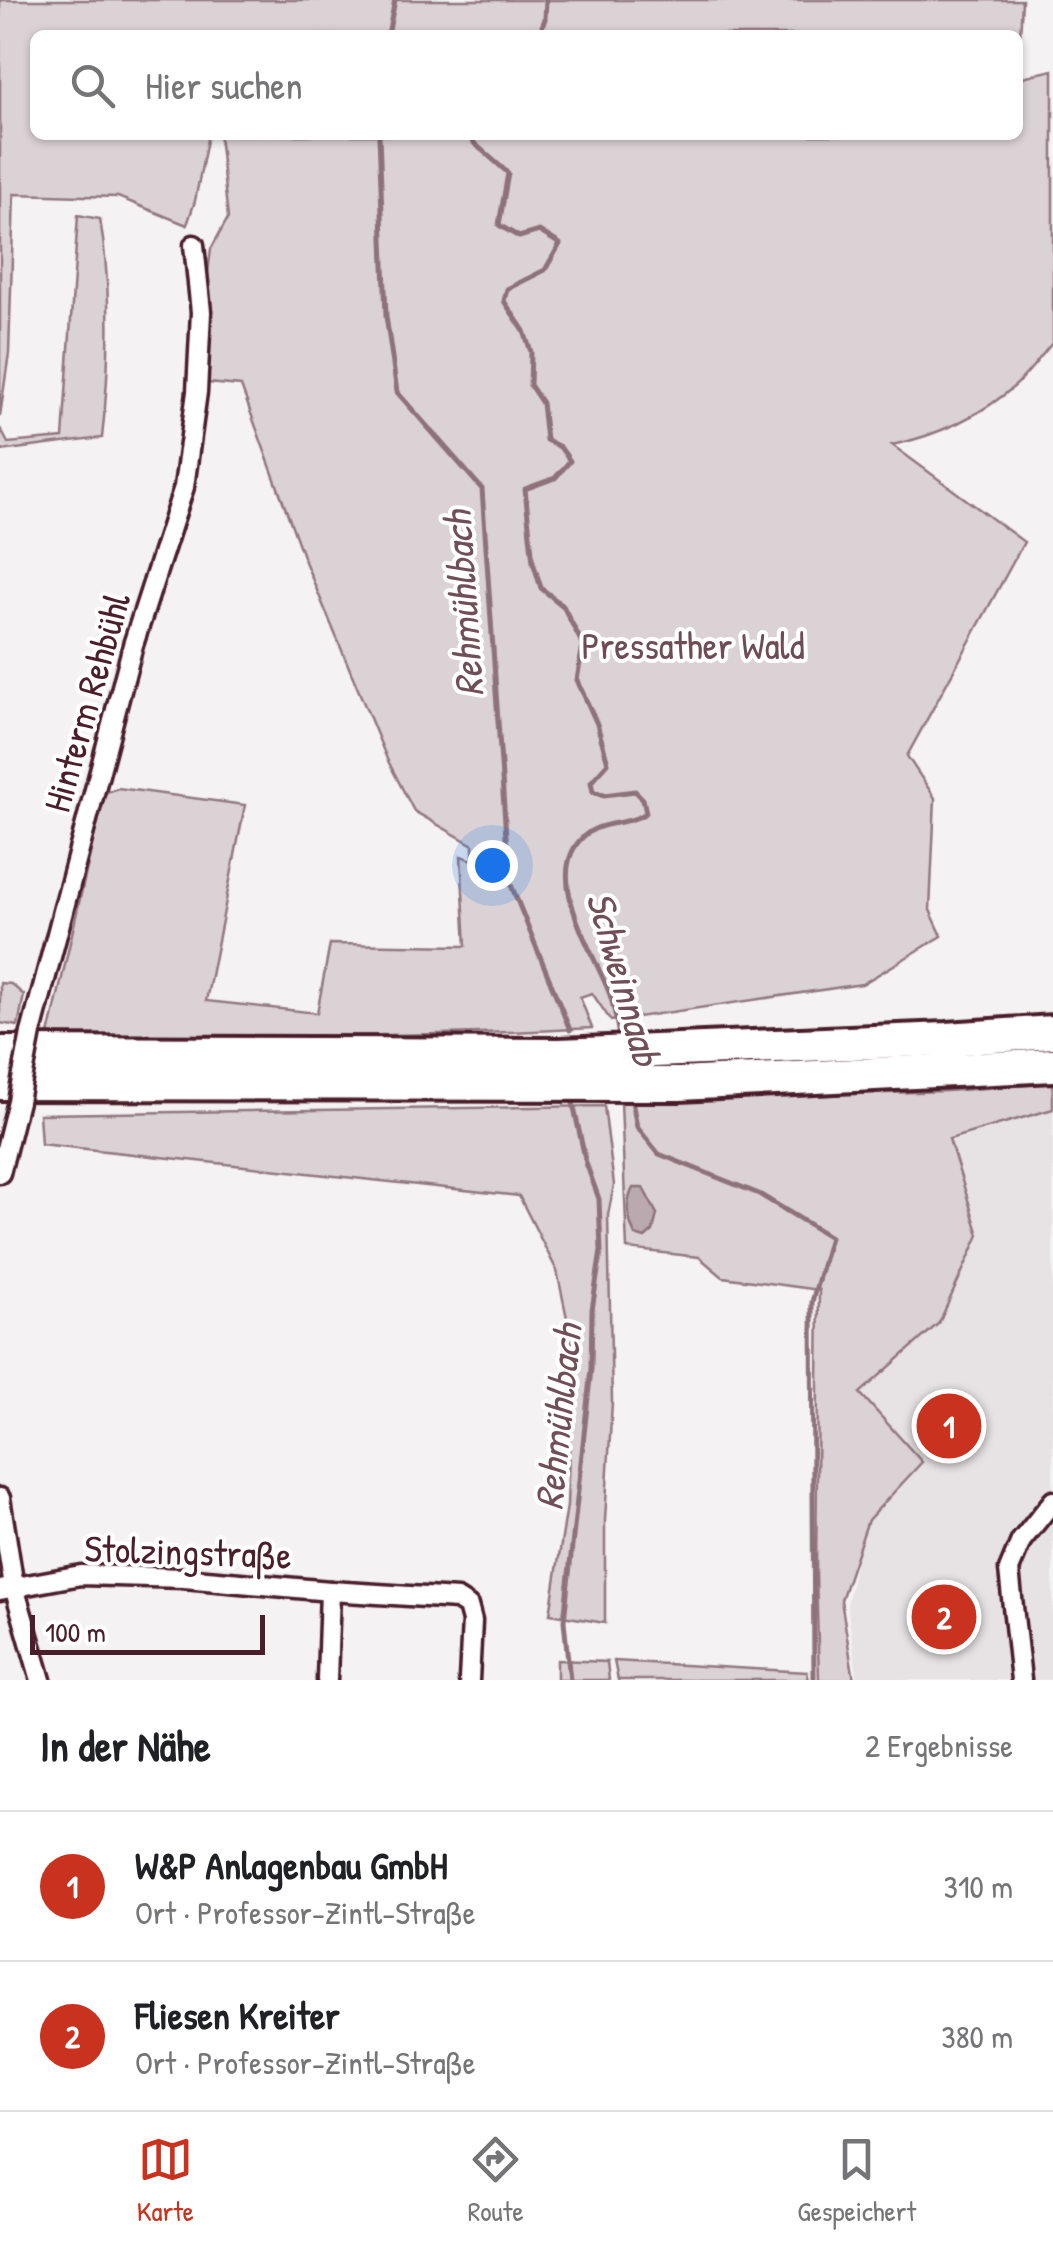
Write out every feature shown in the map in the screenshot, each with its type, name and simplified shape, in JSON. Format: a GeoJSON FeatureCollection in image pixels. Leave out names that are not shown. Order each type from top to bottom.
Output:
{"type":"FeatureCollection","features":[{"type":"Feature","properties":{"kind":"highway"},"geometry":{"type":"LineString","coordinates":[[676,1068],[1053,1032]]}},
{"type":"Feature","properties":{"kind":"highway"},"geometry":{"type":"LineString","coordinates":[[0,1053],[561,1070]]}},
{"type":"Feature","properties":{"kind":"highway"},"geometry":{"type":"LineString","coordinates":[[9,1092],[561,1070],[1053,1065]]}},
{"type":"Feature","properties":{"kind":"street","name":"Hinterm Rehbühl"},"geometry":{"type":"LineString","coordinates":[[0,1173],[9,1092],[31,1033],[124,680],[184,488],[197,392],[201,312],[194,245]]}},
{"type":"Feature","properties":{"kind":"street"},"geometry":{"type":"LineString","coordinates":[[0,1498],[7,1589],[41,1680]]}},
{"type":"Feature","properties":{"kind":"street"},"geometry":{"type":"LineString","coordinates":[[1020,1680],[1009,1570],[1021,1540],[1053,1501]]}},
{"type":"Feature","properties":{"kind":"street","name":"Stolzingstraße"},"geometry":{"type":"LineString","coordinates":[[7,1589],[81,1576],[184,1578],[330,1590],[327,1680]]}},
{"type":"Feature","properties":{"kind":"street"},"geometry":{"type":"LineString","coordinates":[[330,1590],[457,1599],[468,1606],[472,1621],[469,1680]]}},
{"type":"Feature","properties":{"kind":"shaded area"},"geometry":{"type":"Polygon","coordinates":[[[1053,1109],[1053,1680],[858,1680],[847,1605],[865,1518],[860,1394],[939,1323],[979,1235],[948,1139],[1053,1109]]]}},
{"type":"Feature","properties":{"kind":"shaded area"},"geometry":{"type":"Polygon","coordinates":[[[633,1188],[643,1188],[657,1214],[653,1231],[645,1238],[635,1235],[629,1217],[633,1188]]]}},
{"type":"Feature","properties":{"kind":"green space"},"geometry":{"type":"Polygon","coordinates":[[[0,0],[1022,0],[1020,30],[30,30],[30,140],[207,140],[187,225],[118,197],[14,194],[9,353],[0,416],[0,0]]]}},
{"type":"Feature","properties":{"kind":"green space","name":"Pressather Wald"},"geometry":{"type":"Polygon","coordinates":[[[1053,70],[1053,342],[1017,384],[974,415],[942,430],[892,445],[1024,542],[907,756],[935,798],[930,910],[942,936],[862,984],[611,1021],[592,993],[580,997],[592,1028],[388,1035],[49,1035],[104,793],[118,788],[245,805],[206,1001],[317,1013],[330,944],[466,946],[461,856],[473,860],[473,845],[414,811],[387,759],[304,559],[241,386],[208,383],[207,280],[211,249],[228,218],[220,140],[1023,140],[1023,77],[1053,70]]]}},
{"type":"Feature","properties":{"kind":"green space"},"geometry":{"type":"Polygon","coordinates":[[[78,215],[100,219],[104,246],[108,328],[102,438],[0,451],[0,428],[8,443],[63,438],[78,215]]]}},
{"type":"Feature","properties":{"kind":"green space"},"geometry":{"type":"Polygon","coordinates":[[[0,983],[11,984],[24,995],[18,1026],[0,1023],[0,983]]]}},
{"type":"Feature","properties":{"kind":"green space"},"geometry":{"type":"Polygon","coordinates":[[[1053,1083],[1053,1109],[949,1139],[979,1235],[939,1323],[860,1393],[922,1462],[868,1520],[841,1600],[854,1680],[819,1680],[819,1290],[723,1277],[699,1257],[627,1249],[621,1102],[947,1091],[1053,1083]]]}},
{"type":"Feature","properties":{"kind":"green space"},"geometry":{"type":"Polygon","coordinates":[[[604,1106],[614,1185],[608,1215],[612,1402],[605,1520],[605,1623],[550,1614],[567,1506],[573,1346],[557,1271],[519,1196],[41,1144],[39,1114],[604,1106]]]}},
{"type":"Feature","properties":{"kind":"green space"},"geometry":{"type":"Polygon","coordinates":[[[557,1660],[607,1662],[609,1680],[557,1680],[557,1660]]]}},
{"type":"Feature","properties":{"kind":"green space"},"geometry":{"type":"Polygon","coordinates":[[[614,1661],[807,1672],[809,1680],[618,1680],[614,1661]]]}},
{"type":"Feature","properties":{"kind":"waterway","name":"Rehmühlbach"},"geometry":{"type":"LineString","coordinates":[[389,30],[395,0]]}},
{"type":"Feature","properties":{"kind":"waterway","name":"Schweinnaab"},"geometry":{"type":"LineString","coordinates":[[541,30],[546,0]]}},
{"type":"Feature","properties":{"kind":"waterway","name":"Rehmühlbach"},"geometry":{"type":"LineString","coordinates":[[379,140],[386,316],[397,392],[482,489],[509,880],[570,1030]]}},
{"type":"Feature","properties":{"kind":"waterway","name":"Schweinnaab"},"geometry":{"type":"LineString","coordinates":[[473,140],[508,173],[499,225],[519,237],[539,231],[560,244],[545,270],[507,289],[504,301],[524,331],[531,352],[530,385],[542,403],[546,440],[560,447],[570,461],[555,478],[525,489],[533,562],[541,588],[563,606],[583,645],[577,680],[597,724],[608,763],[591,782],[593,792],[604,795],[635,791],[643,799],[646,813],[590,831],[571,853],[567,872],[575,915],[610,995],[620,1041]]}},
{"type":"Feature","properties":{"kind":"waterway","name":"Schweinnaab"},"geometry":{"type":"LineString","coordinates":[[631,1096],[637,1127],[659,1154],[759,1194],[830,1237],[812,1302],[814,1680]]}},
{"type":"Feature","properties":{"kind":"waterway","name":"Rehmühlbach"},"geometry":{"type":"LineString","coordinates":[[570,1680],[564,1621],[591,1369],[592,1310],[601,1251],[599,1199],[586,1163],[573,1103]]}},
{"type":"Feature","properties":{"kind":"place","name":"W&P Anlagenbau GmbH"},"geometry":{"type":"Point","coordinates":[949,1426]}},
{"type":"Feature","properties":{"kind":"place","name":"Fliesen Kreiter"},"geometry":{"type":"Point","coordinates":[944,1617]}}]}
